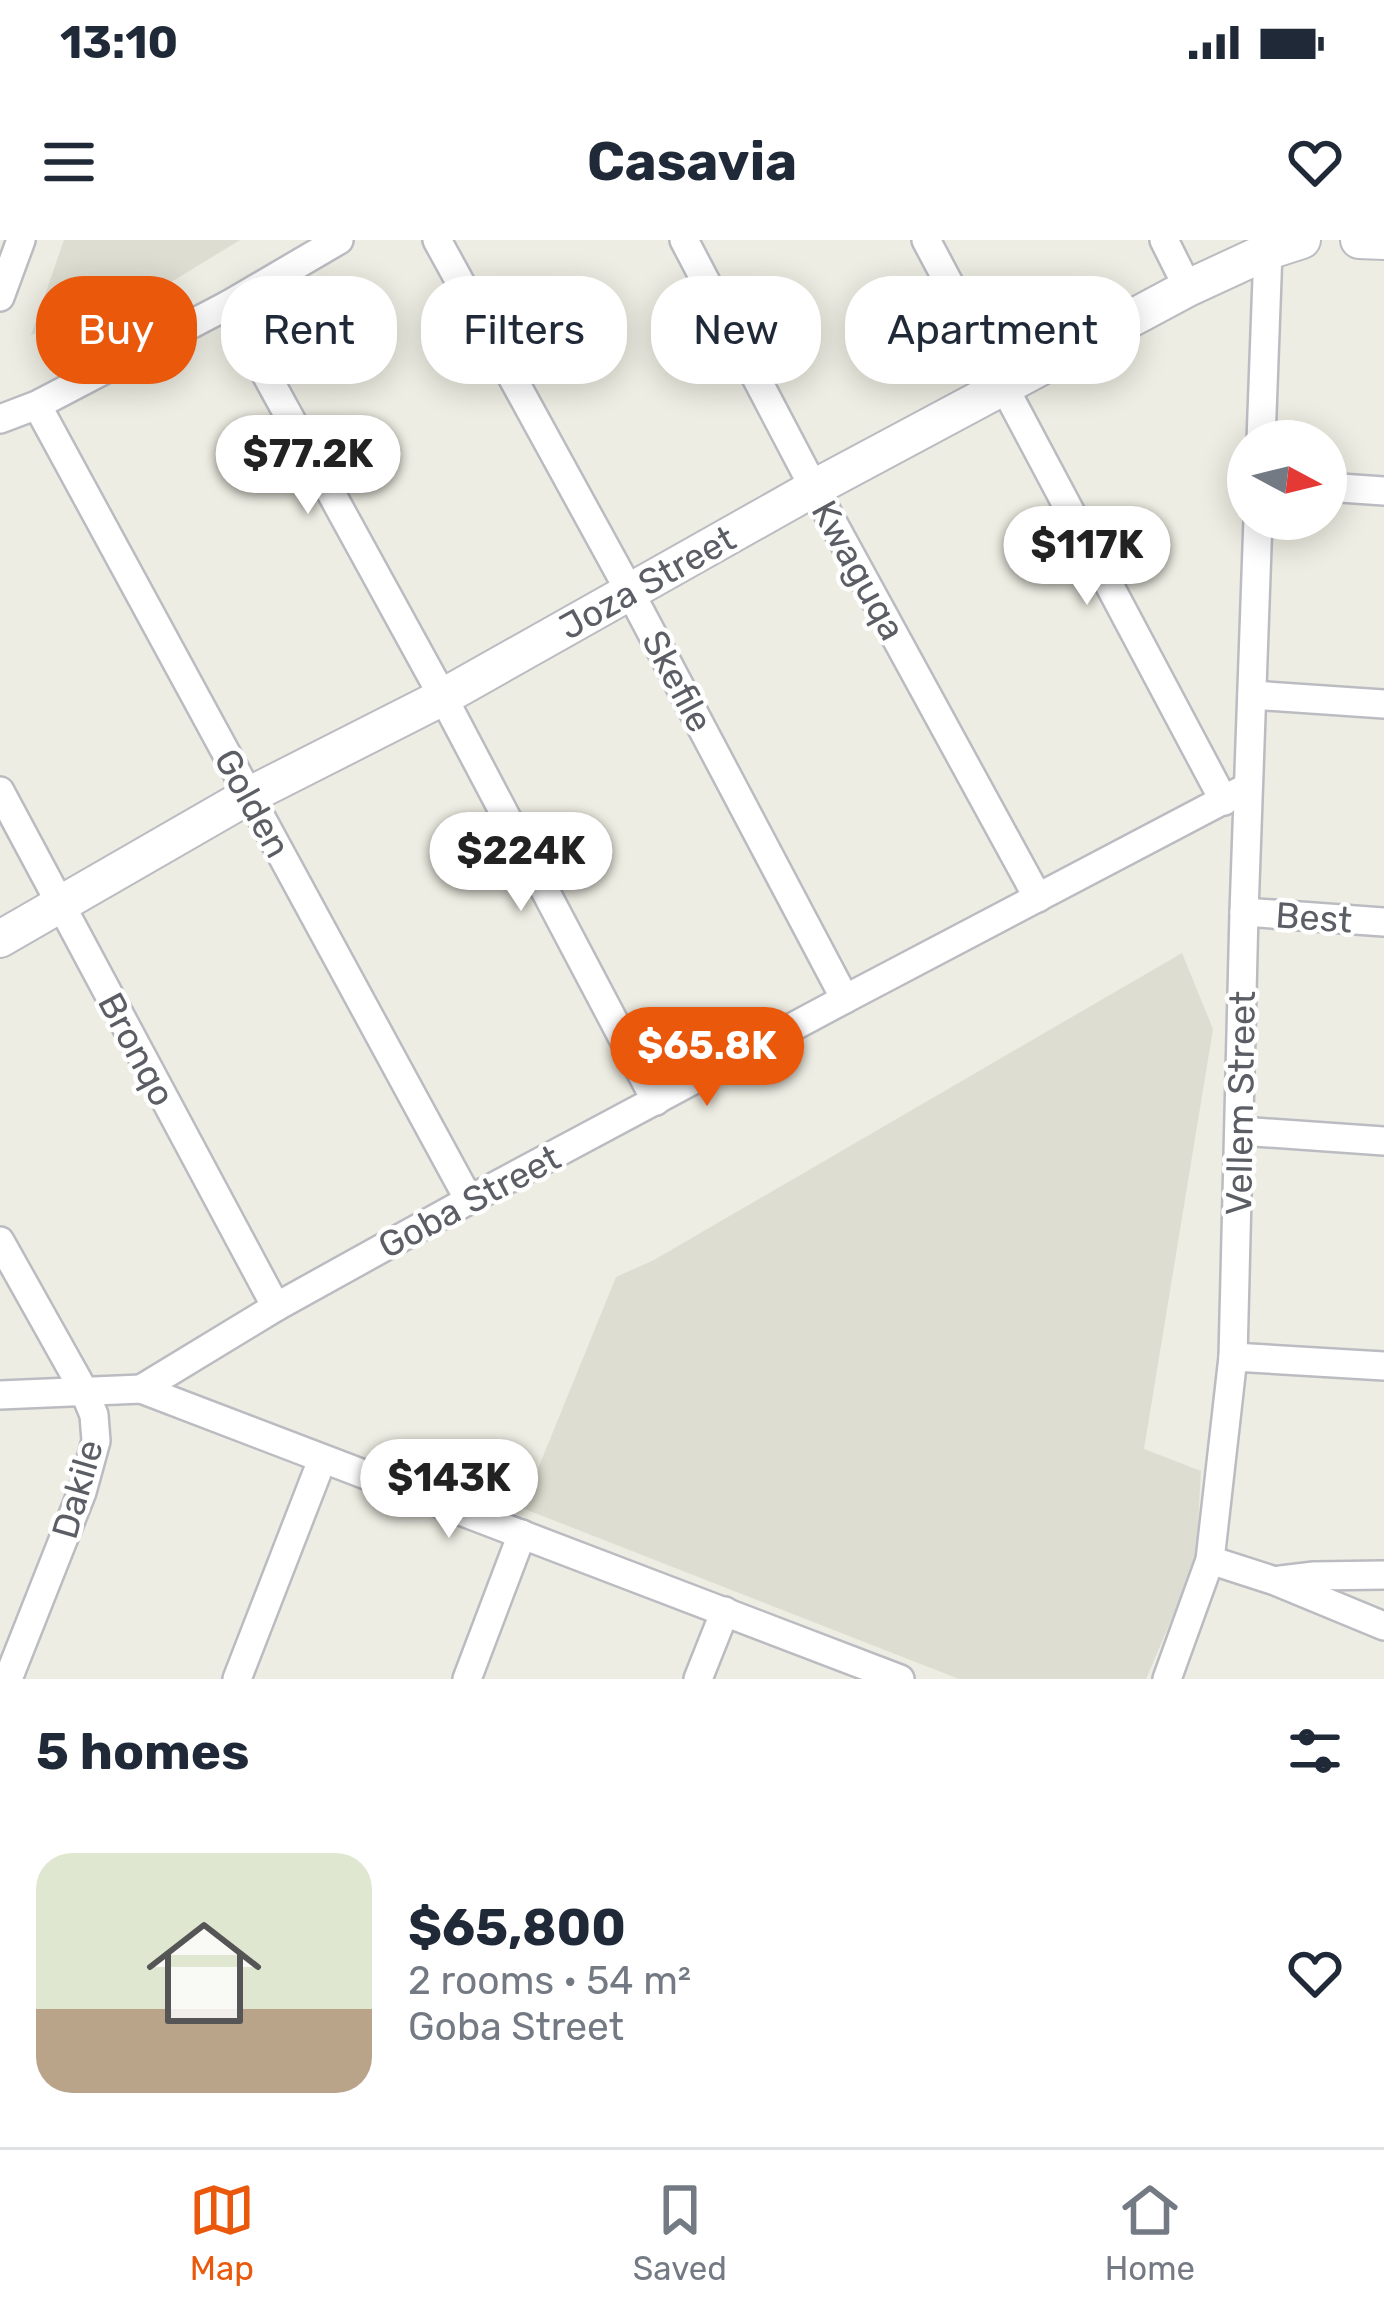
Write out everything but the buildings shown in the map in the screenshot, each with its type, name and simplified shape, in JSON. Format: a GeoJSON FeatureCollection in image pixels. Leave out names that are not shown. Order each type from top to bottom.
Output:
{"type":"FeatureCollection","features":[{"type":"Feature","properties":{"kind":"street"},"geometry":{"type":"LineString","coordinates":[[0,297],[21,240]]}},
{"type":"Feature","properties":{"kind":"street"},"geometry":{"type":"LineString","coordinates":[[278,276],[339,240]]}},
{"type":"Feature","properties":{"kind":"street","name":"Skefile"},"geometry":{"type":"LineString","coordinates":[[437,240],[845,999]]}},
{"type":"Feature","properties":{"kind":"street","name":"Kwaguqa"},"geometry":{"type":"LineString","coordinates":[[683,240],[1038,898]]}},
{"type":"Feature","properties":{"kind":"street"},"geometry":{"type":"LineString","coordinates":[[926,240],[1236,794]]}},
{"type":"Feature","properties":{"kind":"street"},"geometry":{"type":"LineString","coordinates":[[1164,240],[1188,288]]}},
{"type":"Feature","properties":{"kind":"street"},"geometry":{"type":"LineString","coordinates":[[1359,240],[1384,241]]}},
{"type":"Feature","properties":{"kind":"street"},"geometry":{"type":"LineString","coordinates":[[1264,420],[1285,246]]}},
{"type":"Feature","properties":{"kind":"street","name":"Joza Street"},"geometry":{"type":"LineString","coordinates":[[0,939],[250,795],[443,698],[814,488],[1188,288],[1285,246]]}},
{"type":"Feature","properties":{"kind":"street"},"geometry":{"type":"LineString","coordinates":[[0,419],[37,405],[221,309]]}},
{"type":"Feature","properties":{"kind":"street"},"geometry":{"type":"LineString","coordinates":[[271,384],[656,1101]]}},
{"type":"Feature","properties":{"kind":"street","name":"Golden"},"geometry":{"type":"LineString","coordinates":[[37,405],[469,1201]]}},
{"type":"Feature","properties":{"kind":"street"},"geometry":{"type":"LineString","coordinates":[[1347,488],[1384,490]]}},
{"type":"Feature","properties":{"kind":"street","name":"Vellem Street"},"geometry":{"type":"LineString","coordinates":[[1167,1679],[1210,1560],[1233,1357],[1244,912],[1236,794],[1252,695],[1257,540]]}},
{"type":"Feature","properties":{"kind":"street"},"geometry":{"type":"LineString","coordinates":[[1252,695],[1384,704]]}},
{"type":"Feature","properties":{"kind":"street","name":"Bronqo"},"geometry":{"type":"LineString","coordinates":[[0,791],[276,1306]]}},
{"type":"Feature","properties":{"kind":"street","name":"Goba Street"},"geometry":{"type":"LineString","coordinates":[[141,1389],[276,1306],[469,1201],[1236,794]]}},
{"type":"Feature","properties":{"kind":"street","name":"Best"},"geometry":{"type":"LineString","coordinates":[[1244,912],[1384,922]]}},
{"type":"Feature","properties":{"kind":"street"},"geometry":{"type":"LineString","coordinates":[[1240,1130],[1384,1141]]}},
{"type":"Feature","properties":{"kind":"street","name":"Dakile"},"geometry":{"type":"LineString","coordinates":[[0,1241],[84,1391],[97,1426],[92,1462],[8,1679]]}},
{"type":"Feature","properties":{"kind":"street"},"geometry":{"type":"LineString","coordinates":[[1233,1357],[1384,1366]]}},
{"type":"Feature","properties":{"kind":"street"},"geometry":{"type":"LineString","coordinates":[[0,1395],[141,1389],[900,1679]]}},
{"type":"Feature","properties":{"kind":"street"},"geometry":{"type":"LineString","coordinates":[[237,1679],[322,1460]]}},
{"type":"Feature","properties":{"kind":"street"},"geometry":{"type":"LineString","coordinates":[[467,1679],[522,1534]]}},
{"type":"Feature","properties":{"kind":"street"},"geometry":{"type":"LineString","coordinates":[[1210,1560],[1384,1626]]}},
{"type":"Feature","properties":{"kind":"street"},"geometry":{"type":"LineString","coordinates":[[1275,1581],[1384,1575]]}},
{"type":"Feature","properties":{"kind":"street"},"geometry":{"type":"LineString","coordinates":[[698,1679],[724,1611]]}},
{"type":"Feature","properties":{"kind":"shaded area"},"geometry":{"type":"Polygon","coordinates":[[[64,240],[240,240],[181,276],[51,276],[64,240]]]}},
{"type":"Feature","properties":{"kind":"shaded area"},"geometry":{"type":"Polygon","coordinates":[[[1182,953],[1213,1029],[1144,1449],[1201,1471],[1196,1562],[1146,1679],[959,1679],[522,1508],[616,1277],[654,1260],[1182,953]]]}}]}
